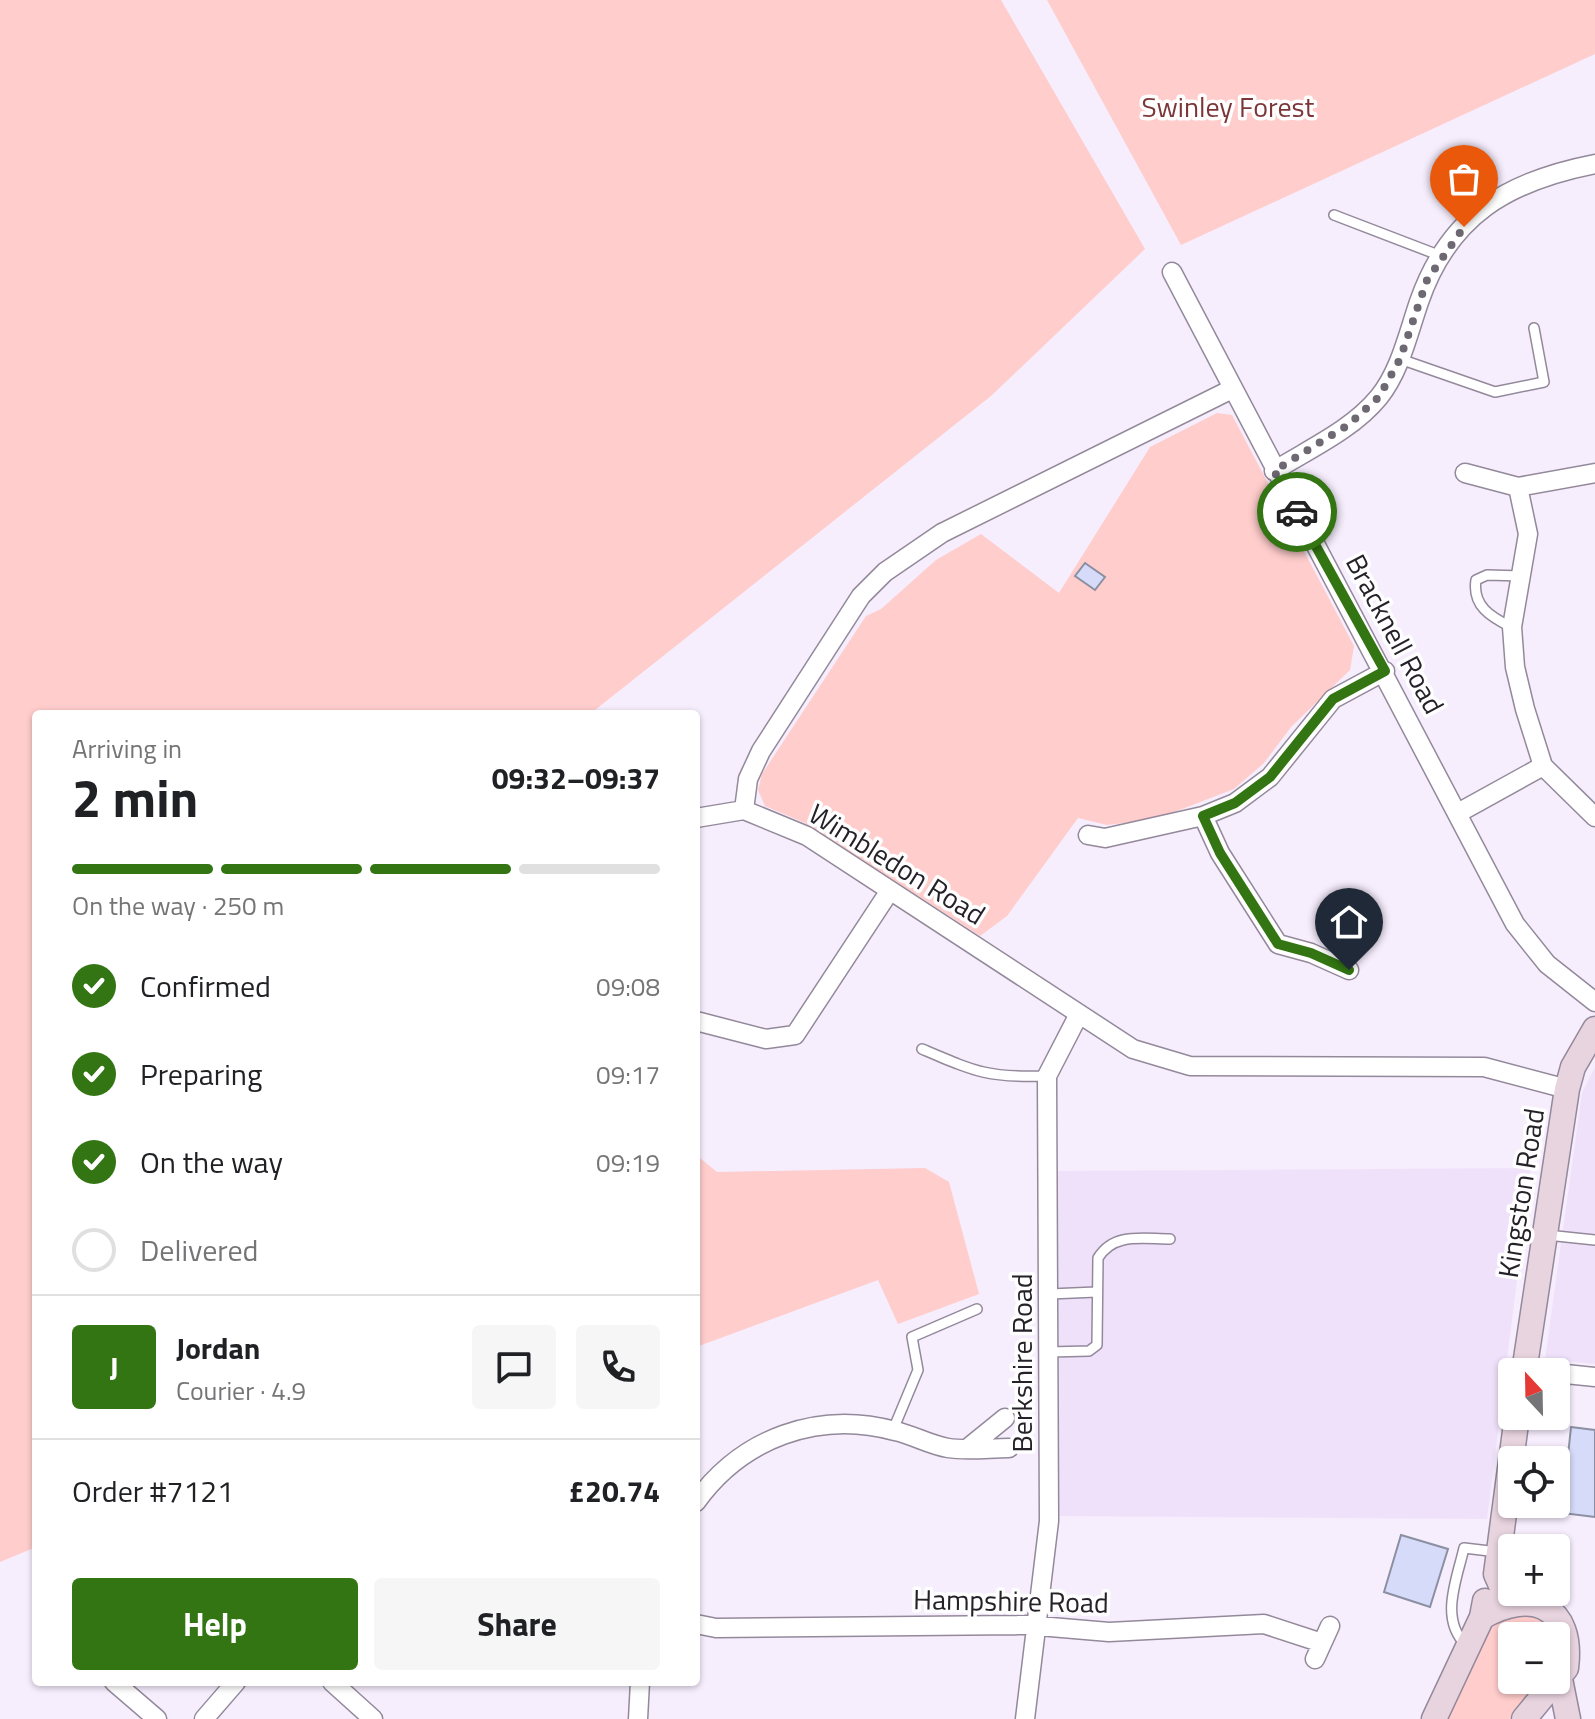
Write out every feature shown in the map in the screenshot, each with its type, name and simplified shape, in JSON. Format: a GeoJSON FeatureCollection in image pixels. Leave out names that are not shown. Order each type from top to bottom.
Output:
{"type":"FeatureCollection","features":[{"type":"Feature","properties":{"kind":"street"},"geometry":{"type":"LineString","coordinates":[[1274,471],[1348,425],[1379,397],[1400,359],[1427,280],[1441,256],[1480,210],[1512,188],[1553,172],[1595,164]]}},
{"type":"Feature","properties":{"kind":"street","name":"Bracknell Road"},"geometry":{"type":"LineString","coordinates":[[1172,272],[1274,471],[1385,671],[1515,924],[1547,964],[1595,1002]]}},
{"type":"Feature","properties":{"kind":"street"},"geometry":{"type":"LineString","coordinates":[[700,817],[744,810],[748,779],[761,751],[861,596],[885,572],[942,533],[1232,389]]}},
{"type":"Feature","properties":{"kind":"street"},"geometry":{"type":"LineString","coordinates":[[1465,473],[1518,487],[1595,473]]}},
{"type":"Feature","properties":{"kind":"street"},"geometry":{"type":"LineString","coordinates":[[1518,487],[1528,534],[1512,627],[1515,667],[1543,766],[1595,817]]}},
{"type":"Feature","properties":{"kind":"street"},"geometry":{"type":"LineString","coordinates":[[1088,835],[1105,838],[1203,816],[1235,803],[1270,777],[1333,699],[1385,671]]}},
{"type":"Feature","properties":{"kind":"street"},"geometry":{"type":"LineString","coordinates":[[1458,813],[1543,766]]}},
{"type":"Feature","properties":{"kind":"street","name":"Wimbledon Road"},"geometry":{"type":"LineString","coordinates":[[744,810],[807,836],[1133,1049],[1190,1066],[1484,1067],[1567,1089]]}},
{"type":"Feature","properties":{"kind":"street"},"geometry":{"type":"LineString","coordinates":[[1203,816],[1220,853],[1278,944],[1311,953],[1349,970]]}},
{"type":"Feature","properties":{"kind":"street"},"geometry":{"type":"LineString","coordinates":[[700,1022],[766,1039],[795,1035],[889,892]]}},
{"type":"Feature","properties":{"kind":"street","name":"Berkshire Road"},"geometry":{"type":"LineString","coordinates":[[1025,1719],[1039,1626],[1049,1521],[1047,1076],[1079,1014]]}},
{"type":"Feature","properties":{"kind":"street","name":"Kingston Road"},"geometry":{"type":"LineString","coordinates":[[1533,1358],[1543,1234],[1567,1089],[1573,1067],[1595,1029]]}},
{"type":"Feature","properties":{"kind":"street"},"geometry":{"type":"LineString","coordinates":[[1570,1374],[1595,1377]]}},
{"type":"Feature","properties":{"kind":"street"},"geometry":{"type":"LineString","coordinates":[[968,1448],[1005,1418]]}},
{"type":"Feature","properties":{"kind":"street"},"geometry":{"type":"LineString","coordinates":[[700,1496],[712,1480],[755,1445],[792,1429],[842,1423],[893,1430],[948,1448],[1009,1448]]}},
{"type":"Feature","properties":{"kind":"street"},"geometry":{"type":"LineString","coordinates":[[1501,1534],[1515,1430]]}},
{"type":"Feature","properties":{"kind":"street"},"geometry":{"type":"LineString","coordinates":[[1498,1558],[1498,1578]]}},
{"type":"Feature","properties":{"kind":"street"},"geometry":{"type":"LineString","coordinates":[[1434,1719],[1482,1617],[1498,1558]]}},
{"type":"Feature","properties":{"kind":"street"},"geometry":{"type":"LineString","coordinates":[[1482,1617],[1503,1606]]}},
{"type":"Feature","properties":{"kind":"street"},"geometry":{"type":"LineString","coordinates":[[1540,1606],[1558,1622]]}},
{"type":"Feature","properties":{"kind":"street","name":"Hampshire Road"},"geometry":{"type":"LineString","coordinates":[[700,1625],[716,1628],[1039,1626],[1109,1632],[1264,1624],[1323,1643]]}},
{"type":"Feature","properties":{"kind":"street"},"geometry":{"type":"LineString","coordinates":[[119,1686],[157,1719]]}},
{"type":"Feature","properties":{"kind":"street"},"geometry":{"type":"LineString","coordinates":[[204,1719],[233,1686]]}},
{"type":"Feature","properties":{"kind":"street"},"geometry":{"type":"LineString","coordinates":[[336,1686],[373,1719]]}},
{"type":"Feature","properties":{"kind":"street"},"geometry":{"type":"LineString","coordinates":[[638,1719],[640,1686]]}},
{"type":"Feature","properties":{"kind":"street"},"geometry":{"type":"LineString","coordinates":[[1528,1716],[1547,1694]]}},
{"type":"Feature","properties":{"kind":"street"},"geometry":{"type":"LineString","coordinates":[[1528,1716],[1566,1719],[1562,1694]]}},
{"type":"Feature","properties":{"kind":"lane"},"geometry":{"type":"LineString","coordinates":[[1334,215],[1441,256]]}},
{"type":"Feature","properties":{"kind":"lane"},"geometry":{"type":"LineString","coordinates":[[1400,359],[1495,392],[1544,382],[1534,328]]}},
{"type":"Feature","properties":{"kind":"lane"},"geometry":{"type":"LineString","coordinates":[[1512,627],[1491,617],[1479,603],[1476,580],[1487,575],[1522,576]]}},
{"type":"Feature","properties":{"kind":"lane"},"geometry":{"type":"LineString","coordinates":[[922,1049],[980,1074],[998,1078],[1047,1076]]}},
{"type":"Feature","properties":{"kind":"lane"},"geometry":{"type":"LineString","coordinates":[[1543,1234],[1595,1240]]}},
{"type":"Feature","properties":{"kind":"lane"},"geometry":{"type":"LineString","coordinates":[[1049,1352],[1095,1349],[1098,1258],[1111,1242],[1170,1239]]}},
{"type":"Feature","properties":{"kind":"lane"},"geometry":{"type":"LineString","coordinates":[[1050,1294],[1096,1292]]}},
{"type":"Feature","properties":{"kind":"lane"},"geometry":{"type":"LineString","coordinates":[[893,1430],[918,1370],[912,1337],[977,1309]]}},
{"type":"Feature","properties":{"kind":"lane"},"geometry":{"type":"LineString","coordinates":[[1468,1647],[1451,1624],[1453,1596],[1464,1548],[1498,1558]]}},
{"type":"Feature","properties":{"kind":"shaded area"},"geometry":{"type":"Polygon","coordinates":[[[1595,1067],[1595,1364],[1570,1362],[1570,1358],[1545,1358],[1582,1093],[1595,1067]]]}},
{"type":"Feature","properties":{"kind":"shaded area"},"geometry":{"type":"Polygon","coordinates":[[[1531,1168],[1507,1358],[1498,1358],[1498,1430],[1487,1519],[1056,1516],[1057,1171],[1531,1168]]]}},
{"type":"Feature","properties":{"kind":"green space"},"geometry":{"type":"Polygon","coordinates":[[[0,0],[1001,0],[1145,249],[991,396],[595,710],[32,710],[32,1549],[0,1562],[0,0]]]}},
{"type":"Feature","properties":{"kind":"green space","name":"Swinley Forest"},"geometry":{"type":"Polygon","coordinates":[[[1047,0],[1595,0],[1595,54],[1181,245],[1047,0]]]}},
{"type":"Feature","properties":{"kind":"green space"},"geometry":{"type":"Polygon","coordinates":[[[1217,413],[1232,415],[1354,646],[1350,670],[1291,727],[1264,763],[1234,789],[1156,819],[1107,825],[1078,818],[1007,916],[980,936],[805,823],[765,806],[758,790],[762,774],[866,616],[881,609],[936,560],[981,534],[1059,593],[1150,447],[1217,413]]]}},
{"type":"Feature","properties":{"kind":"green space"},"geometry":{"type":"Polygon","coordinates":[[[700,1158],[717,1172],[925,1168],[949,1182],[979,1294],[898,1324],[878,1280],[700,1346],[700,1158]]]}},
{"type":"Feature","properties":{"kind":"green space"},"geometry":{"type":"Polygon","coordinates":[[[1529,1613],[1547,1622],[1499,1622],[1506,1617],[1529,1613]]]}},
{"type":"Feature","properties":{"kind":"green space"},"geometry":{"type":"Polygon","coordinates":[[[1498,1623],[1498,1694],[1537,1694],[1509,1719],[1448,1719],[1491,1628],[1498,1623]]]}},
{"type":"Feature","properties":{"kind":"building"},"geometry":{"type":"Polygon","coordinates":[[[1085,563],[1105,577],[1095,590],[1075,576],[1085,563]]]}},
{"type":"Feature","properties":{"kind":"building"},"geometry":{"type":"Polygon","coordinates":[[[1571,1427],[1595,1430],[1595,1517],[1570,1514],[1571,1427]]]}},
{"type":"Feature","properties":{"kind":"building"},"geometry":{"type":"Polygon","coordinates":[[[1401,1535],[1448,1549],[1430,1607],[1384,1592],[1401,1535]]]}},
{"type":"Feature","properties":{"kind":"way so far"},"geometry":{"type":"LineString","coordinates":[[1297,512],[1274,471],[1348,425],[1379,397],[1400,359],[1427,280],[1448,244],[1464,227]]}},
{"type":"Feature","properties":{"kind":"route"},"geometry":{"type":"LineString","coordinates":[[1297,512],[1385,671],[1333,699],[1270,777],[1235,803],[1203,816],[1220,853],[1278,944],[1311,953],[1349,970]]}}]}
